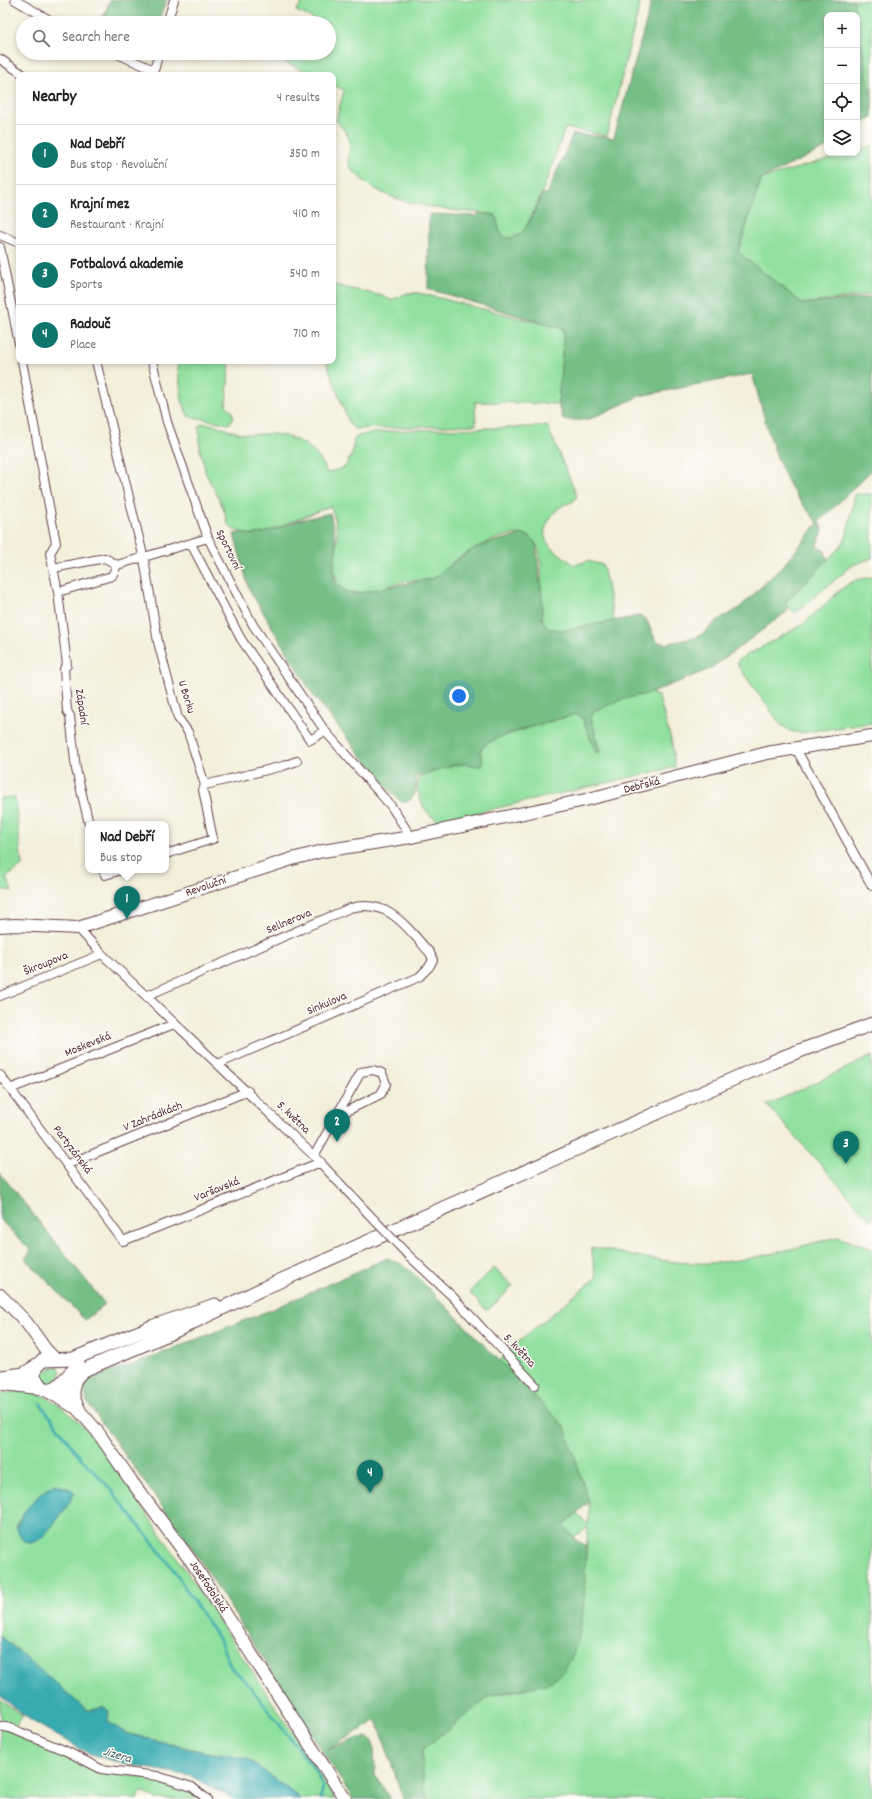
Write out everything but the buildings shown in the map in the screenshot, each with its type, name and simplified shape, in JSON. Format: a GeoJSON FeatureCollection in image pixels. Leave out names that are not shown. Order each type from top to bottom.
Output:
{"type":"FeatureCollection","features":[{"type":"Feature","properties":{"kind":"main road","name":"Debřská"},"geometry":{"type":"LineString","coordinates":[[411,837],[585,800],[767,753],[795,747],[872,736]]}},
{"type":"Feature","properties":{"kind":"main road","name":"Revoluční"},"geometry":{"type":"LineString","coordinates":[[0,926],[27,925],[78,928],[292,859],[342,848],[411,837]]}},
{"type":"Feature","properties":{"kind":"main road"},"geometry":{"type":"LineString","coordinates":[[79,1410],[72,1395],[72,1388],[76,1378],[86,1369],[198,1321],[264,1288],[740,1076],[786,1056],[872,1024]]}},
{"type":"Feature","properties":{"kind":"main road"},"geometry":{"type":"LineString","coordinates":[[0,1378],[24,1374],[45,1359],[68,1360],[88,1354],[172,1320],[264,1288]]}},
{"type":"Feature","properties":{"kind":"main road"},"geometry":{"type":"LineString","coordinates":[[0,1295],[64,1368],[65,1374],[63,1381]]}},
{"type":"Feature","properties":{"kind":"main road"},"geometry":{"type":"LineString","coordinates":[[32,1331],[38,1356],[34,1378],[43,1388],[79,1410]]}},
{"type":"Feature","properties":{"kind":"main road"},"geometry":{"type":"LineString","coordinates":[[0,1383],[55,1389],[77,1368],[125,1352]]}},
{"type":"Feature","properties":{"kind":"main road","name":"Josefodolská"},"geometry":{"type":"LineString","coordinates":[[63,1381],[66,1392],[94,1427],[194,1565],[345,1799]]}},
{"type":"Feature","properties":{"kind":"street"},"geometry":{"type":"LineString","coordinates":[[15,0],[43,16]]}},
{"type":"Feature","properties":{"kind":"street"},"geometry":{"type":"LineString","coordinates":[[169,16],[174,0]]}},
{"type":"Feature","properties":{"kind":"street"},"geometry":{"type":"LineString","coordinates":[[0,59],[20,72]]}},
{"type":"Feature","properties":{"kind":"street"},"geometry":{"type":"LineString","coordinates":[[129,60],[154,72],[157,60]]}},
{"type":"Feature","properties":{"kind":"street"},"geometry":{"type":"LineString","coordinates":[[0,236],[16,242]]}},
{"type":"Feature","properties":{"kind":"street"},"geometry":{"type":"LineString","coordinates":[[0,247],[16,329]]}},
{"type":"Feature","properties":{"kind":"street","name":"Západní"},"geometry":{"type":"LineString","coordinates":[[23,364],[56,543],[50,553],[58,592],[67,665],[64,669],[67,711],[70,716],[76,769],[88,821]]}},
{"type":"Feature","properties":{"kind":"street","name":"U Borku"},"geometry":{"type":"LineString","coordinates":[[97,364],[144,559],[158,642],[178,718],[188,732],[205,785],[203,790],[213,839],[169,853]]}},
{"type":"Feature","properties":{"kind":"street","name":"Sportovní"},"geometry":{"type":"LineString","coordinates":[[153,364],[167,422],[208,538],[253,625],[325,731],[391,806],[411,837]]}},
{"type":"Feature","properties":{"kind":"street"},"geometry":{"type":"LineString","coordinates":[[53,568],[105,558],[117,565],[144,559],[208,538]]}},
{"type":"Feature","properties":{"kind":"street"},"geometry":{"type":"LineString","coordinates":[[191,544],[241,639],[310,740],[325,731]]}},
{"type":"Feature","properties":{"kind":"street"},"geometry":{"type":"LineString","coordinates":[[58,592],[112,576],[117,565]]}},
{"type":"Feature","properties":{"kind":"street"},"geometry":{"type":"LineString","coordinates":[[795,747],[872,886]]}},
{"type":"Feature","properties":{"kind":"street"},"geometry":{"type":"LineString","coordinates":[[205,785],[283,766],[297,761]]}},
{"type":"Feature","properties":{"kind":"street","name":"Sellnerova"},"geometry":{"type":"LineString","coordinates":[[146,996],[350,908],[362,905],[372,905],[392,912],[430,953]]}},
{"type":"Feature","properties":{"kind":"street","name":"5. května"},"geometry":{"type":"LineString","coordinates":[[78,928],[102,954],[174,1024],[248,1091],[314,1156],[406,1253],[454,1298],[535,1384]]}},
{"type":"Feature","properties":{"kind":"street","name":"Sinkulova"},"geometry":{"type":"LineString","coordinates":[[218,1064],[419,977],[429,967],[433,960],[430,953]]}},
{"type":"Feature","properties":{"kind":"street","name":"Škroupova"},"geometry":{"type":"LineString","coordinates":[[0,996],[102,954]]}},
{"type":"Feature","properties":{"kind":"street","name":"Moskevská"},"geometry":{"type":"LineString","coordinates":[[10,1089],[174,1024]]}},
{"type":"Feature","properties":{"kind":"street"},"geometry":{"type":"LineString","coordinates":[[314,1156],[335,1116],[361,1072],[373,1070],[382,1073],[386,1084],[381,1094],[335,1116]]}},
{"type":"Feature","properties":{"kind":"street","name":"Partyzánská"},"geometry":{"type":"LineString","coordinates":[[0,1075],[68,1164],[123,1241]]}},
{"type":"Feature","properties":{"kind":"street","name":"V Zahrádkách"},"geometry":{"type":"LineString","coordinates":[[68,1164],[248,1091]]}},
{"type":"Feature","properties":{"kind":"street","name":"Varšavská"},"geometry":{"type":"LineString","coordinates":[[123,1241],[320,1162]]}},
{"type":"Feature","properties":{"kind":"street"},"geometry":{"type":"LineString","coordinates":[[0,1726],[10,1728],[66,1751],[101,1769],[157,1776],[192,1787],[207,1799]]}},
{"type":"Feature","properties":{"kind":"green space"},"geometry":{"type":"Polygon","coordinates":[[[110,0],[167,0],[160,16],[104,16],[110,0]]]}},
{"type":"Feature","properties":{"kind":"green space"},"geometry":{"type":"Polygon","coordinates":[[[304,0],[641,0],[607,136],[565,128],[543,189],[527,226],[521,234],[510,238],[506,238],[501,233],[496,215],[441,209],[404,201],[387,195],[371,186],[351,169],[348,163],[350,144],[348,137],[336,120],[344,90],[336,86],[336,72],[306,72],[285,62],[286,60],[336,60],[336,16],[307,16],[296,11],[304,0]]]}},
{"type":"Feature","properties":{"kind":"green space"},"geometry":{"type":"Polygon","coordinates":[[[652,0],[853,0],[855,12],[824,12],[824,148],[761,179],[738,252],[803,304],[872,297],[872,470],[819,522],[823,531],[817,544],[819,548],[824,550],[828,560],[785,602],[789,610],[710,669],[651,693],[623,699],[594,711],[591,718],[600,752],[596,753],[582,717],[576,714],[521,730],[494,740],[485,745],[480,751],[483,764],[481,766],[463,764],[451,766],[415,777],[416,785],[414,795],[405,803],[400,801],[387,788],[313,695],[249,589],[234,534],[240,533],[252,535],[267,532],[300,520],[330,513],[336,544],[334,576],[339,587],[354,594],[434,578],[473,549],[488,543],[524,534],[532,538],[536,544],[542,598],[542,619],[548,629],[565,630],[639,616],[646,619],[656,641],[665,644],[693,638],[703,634],[718,620],[738,609],[783,566],[818,523],[798,498],[785,475],[773,447],[752,374],[640,396],[592,418],[581,420],[563,420],[558,404],[564,329],[428,289],[429,214],[477,216],[479,213],[496,215],[499,230],[503,236],[511,238],[517,236],[522,232],[530,220],[542,194],[547,194],[573,134],[614,138],[652,0]]]}},
{"type":"Feature","properties":{"kind":"green space"},"geometry":{"type":"Polygon","coordinates":[[[853,0],[872,0],[872,99],[860,36],[860,12],[855,12],[853,0]]]}},
{"type":"Feature","properties":{"kind":"green space"},"geometry":{"type":"Polygon","coordinates":[[[860,36],[872,99],[872,117],[860,126],[860,36]]]}},
{"type":"Feature","properties":{"kind":"green space"},"geometry":{"type":"Polygon","coordinates":[[[872,146],[872,294],[803,304],[738,252],[761,179],[838,156],[860,156],[860,149],[872,146]]]}},
{"type":"Feature","properties":{"kind":"green space"},"geometry":{"type":"Polygon","coordinates":[[[336,285],[383,296],[391,300],[408,293],[419,293],[564,329],[558,404],[475,402],[476,425],[354,429],[349,423],[327,364],[336,364],[336,285]]]}},
{"type":"Feature","properties":{"kind":"green space"},"geometry":{"type":"Polygon","coordinates":[[[177,364],[230,364],[226,405],[231,410],[234,417],[229,424],[188,416],[182,400],[177,364]]]}},
{"type":"Feature","properties":{"kind":"green space"},"geometry":{"type":"Polygon","coordinates":[[[201,424],[216,425],[244,434],[274,434],[292,438],[313,451],[327,473],[345,467],[352,454],[354,439],[364,435],[412,430],[506,428],[547,425],[577,496],[573,502],[560,507],[551,517],[546,526],[546,540],[550,546],[574,565],[588,561],[603,565],[614,621],[565,630],[548,629],[543,620],[541,609],[540,555],[536,544],[529,537],[522,534],[502,537],[480,546],[454,561],[437,577],[431,579],[402,582],[363,592],[354,593],[346,591],[340,586],[335,575],[334,563],[337,545],[337,531],[330,506],[267,532],[252,535],[234,530],[228,524],[223,507],[206,474],[200,449],[199,427],[201,424]]]}},
{"type":"Feature","properties":{"kind":"green space"},"geometry":{"type":"Polygon","coordinates":[[[855,494],[872,494],[872,558],[853,565],[795,613],[785,603],[841,546],[846,538],[855,494]]]}},
{"type":"Feature","properties":{"kind":"green space"},"geometry":{"type":"Polygon","coordinates":[[[872,577],[872,723],[799,733],[790,731],[781,725],[738,666],[738,660],[802,625],[845,586],[856,580],[872,577]]]}},
{"type":"Feature","properties":{"kind":"green space"},"geometry":{"type":"Polygon","coordinates":[[[651,693],[658,696],[660,701],[672,743],[675,767],[441,821],[430,815],[421,802],[417,787],[420,775],[447,765],[483,764],[480,751],[487,742],[576,714],[582,717],[598,753],[600,752],[591,718],[593,712],[620,699],[651,693]]]}},
{"type":"Feature","properties":{"kind":"green space"},"geometry":{"type":"Polygon","coordinates":[[[15,797],[22,866],[6,878],[12,891],[0,889],[0,798],[15,797]]]}},
{"type":"Feature","properties":{"kind":"green space"},"geometry":{"type":"Polygon","coordinates":[[[872,1056],[872,1222],[767,1105],[872,1056]]]}},
{"type":"Feature","properties":{"kind":"green space"},"geometry":{"type":"Polygon","coordinates":[[[0,1173],[105,1304],[85,1320],[25,1258],[31,1251],[0,1220],[0,1173]]]}},
{"type":"Feature","properties":{"kind":"green space"},"geometry":{"type":"Polygon","coordinates":[[[838,1237],[872,1249],[872,1799],[428,1799],[423,1788],[422,1749],[491,1695],[512,1692],[553,1681],[580,1633],[588,1527],[574,1538],[563,1525],[577,1513],[588,1525],[589,1502],[536,1397],[500,1361],[509,1349],[596,1278],[591,1247],[672,1262],[705,1263],[750,1258],[838,1237]]]}},
{"type":"Feature","properties":{"kind":"green space"},"geometry":{"type":"Polygon","coordinates":[[[387,1258],[401,1264],[413,1273],[565,1427],[589,1502],[563,1525],[574,1538],[586,1547],[584,1603],[577,1643],[570,1661],[560,1675],[546,1684],[491,1695],[422,1749],[423,1788],[428,1799],[403,1799],[377,1720],[327,1750],[358,1738],[369,1737],[374,1745],[375,1774],[390,1799],[353,1799],[196,1554],[87,1402],[84,1384],[93,1375],[129,1366],[273,1309],[387,1258]]]}},
{"type":"Feature","properties":{"kind":"green space"},"geometry":{"type":"Polygon","coordinates":[[[494,1268],[513,1286],[487,1311],[469,1292],[494,1268]]]}},
{"type":"Feature","properties":{"kind":"green space"},"geometry":{"type":"Polygon","coordinates":[[[58,1366],[61,1372],[59,1381],[45,1384],[39,1373],[58,1366]]]}},
{"type":"Feature","properties":{"kind":"green space"},"geometry":{"type":"Polygon","coordinates":[[[26,1391],[36,1393],[55,1402],[72,1416],[95,1439],[187,1572],[336,1799],[301,1799],[248,1759],[195,1750],[126,1733],[108,1722],[103,1707],[88,1712],[0,1635],[0,1393],[26,1391]]]}},
{"type":"Feature","properties":{"kind":"green space"},"geometry":{"type":"Polygon","coordinates":[[[0,1700],[23,1716],[12,1731],[100,1772],[154,1778],[190,1790],[201,1799],[156,1799],[142,1791],[138,1799],[0,1799],[0,1700]]]}},
{"type":"Feature","properties":{"kind":"water"},"geometry":{"type":"Polygon","coordinates":[[[55,1484],[71,1489],[75,1493],[56,1522],[43,1536],[32,1543],[26,1542],[21,1538],[16,1527],[19,1520],[38,1496],[55,1484]]]}},
{"type":"Feature","properties":{"kind":"water","name":"Jizera"},"geometry":{"type":"Polygon","coordinates":[[[0,1635],[88,1711],[103,1707],[109,1711],[108,1722],[126,1733],[195,1750],[248,1759],[301,1799],[235,1799],[190,1776],[125,1764],[87,1753],[30,1720],[0,1696],[0,1635]]]}},
{"type":"Feature","properties":{"kind":"waterway"},"geometry":{"type":"LineString","coordinates":[[40,1403],[79,1456],[108,1486],[171,1566],[221,1643],[231,1668],[244,1679],[315,1770],[323,1787],[320,1799]]}},
{"type":"Feature","properties":{"kind":"place","name":"Nad Debří"},"geometry":{"type":"Point","coordinates":[127,919]}},
{"type":"Feature","properties":{"kind":"place","name":"Krajní mez"},"geometry":{"type":"Point","coordinates":[337,1142]}},
{"type":"Feature","properties":{"kind":"place","name":"Fotbalová akademie"},"geometry":{"type":"Point","coordinates":[846,1164]}},
{"type":"Feature","properties":{"kind":"place","name":"Radouč"},"geometry":{"type":"Point","coordinates":[370,1493]}}]}
